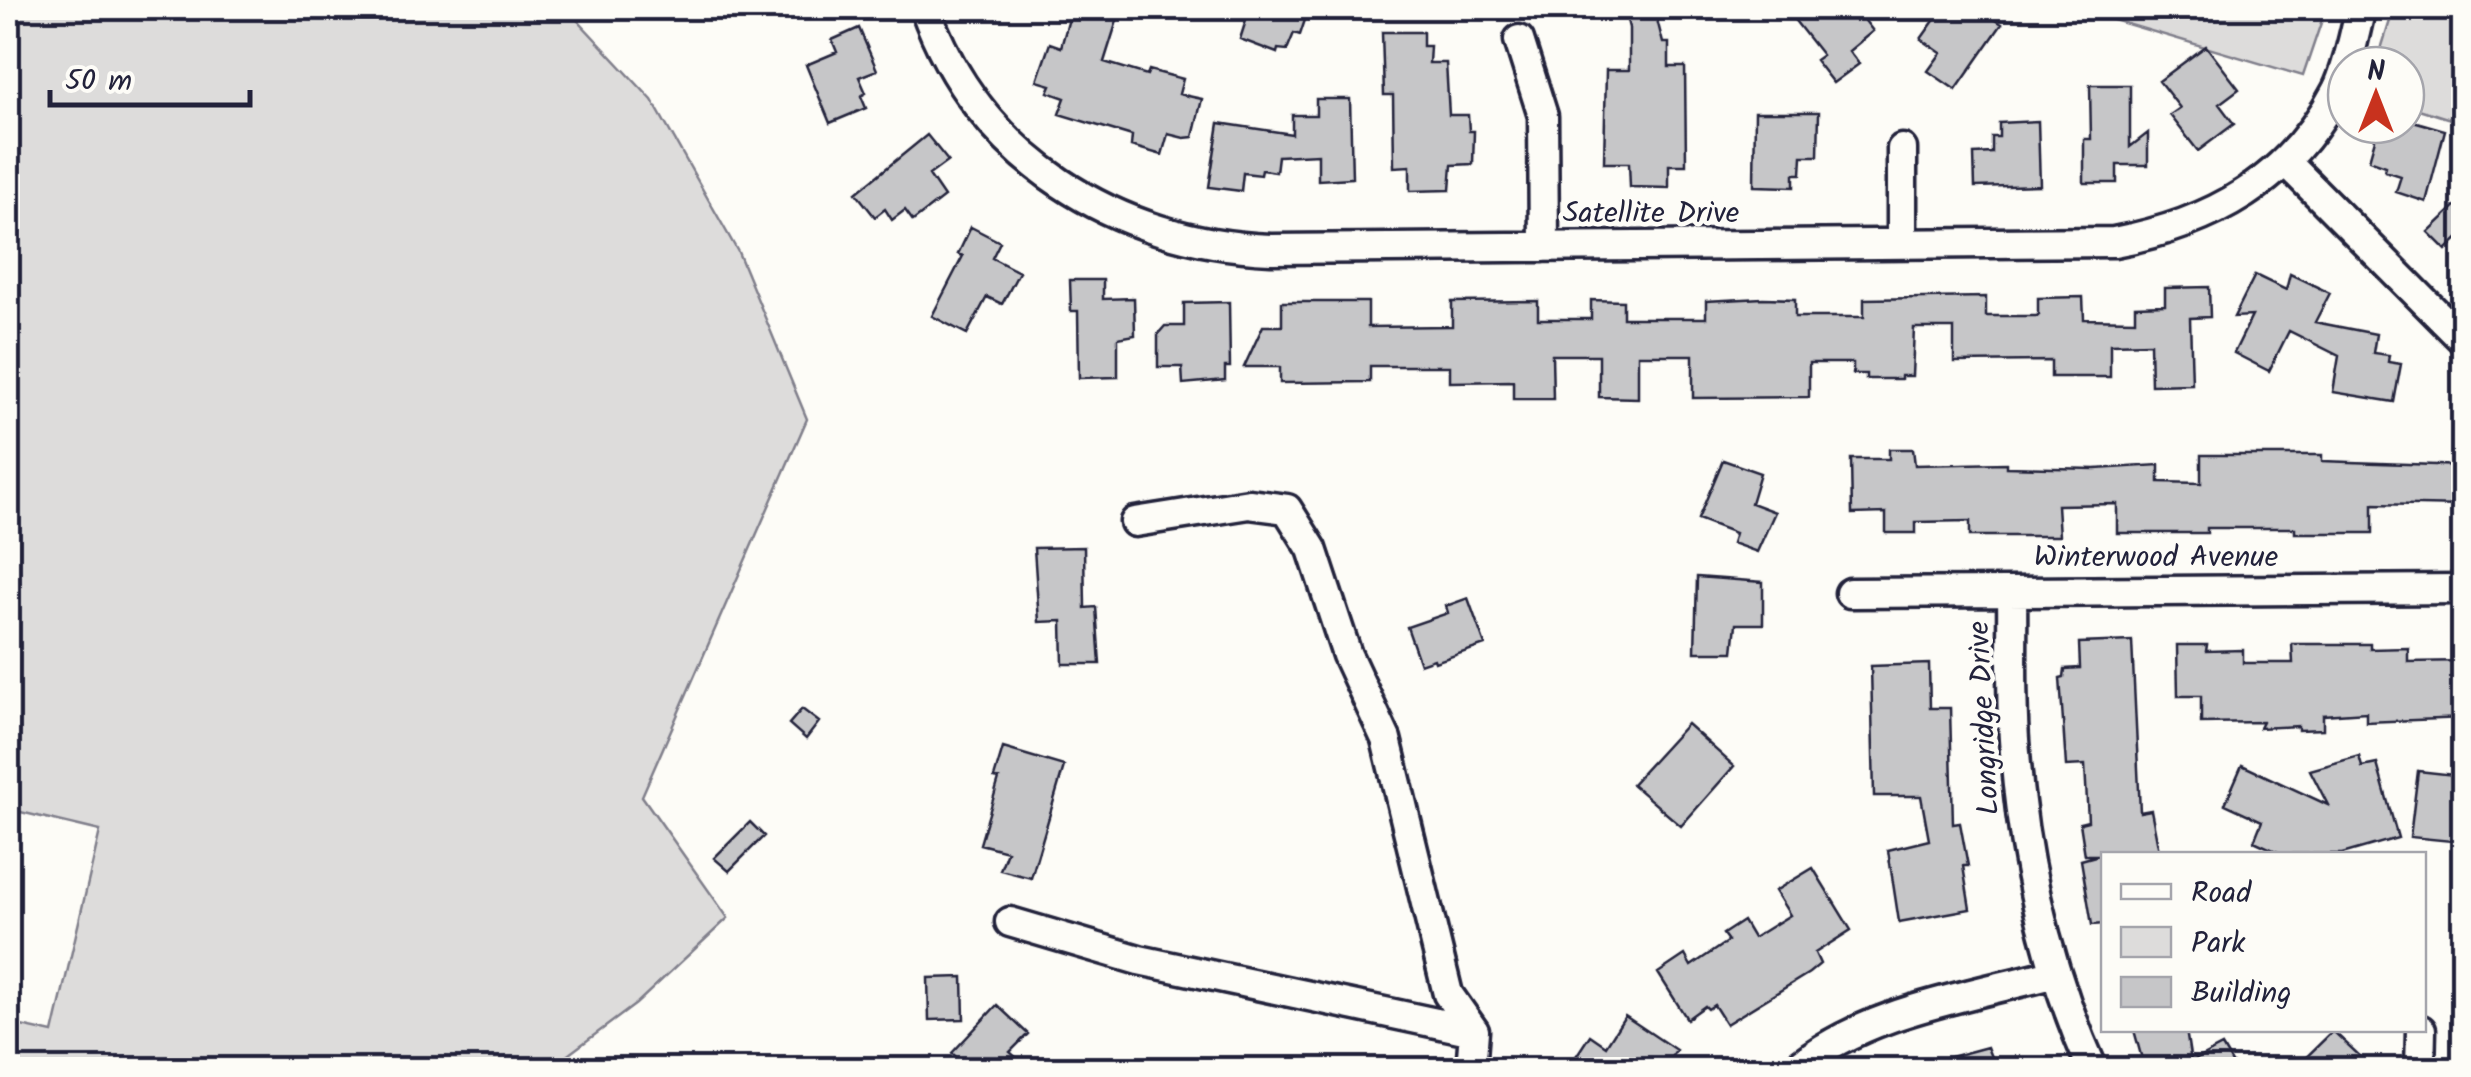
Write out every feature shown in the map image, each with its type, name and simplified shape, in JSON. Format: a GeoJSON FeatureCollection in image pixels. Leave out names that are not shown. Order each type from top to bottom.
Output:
{"type":"FeatureCollection","features":[{"type":"Feature","properties":{"kind":"street","name":"Satellite Drive"},"geometry":{"type":"LineString","coordinates":[[925,8],[956,73],[983,112],[1018,150],[1058,183],[1100,208],[1143,226],[1192,241],[1239,248],[2114,242],[2158,234],[2199,220],[2237,200],[2285,162],[2311,131],[2338,87],[2361,8]]}},
{"type":"Feature","properties":{"kind":"street"},"geometry":{"type":"LineString","coordinates":[[1519,40],[1544,116],[1544,247]]}},
{"type":"Feature","properties":{"kind":"street"},"geometry":{"type":"LineString","coordinates":[[1902,150],[1902,244]]}},
{"type":"Feature","properties":{"kind":"street"},"geometry":{"type":"LineString","coordinates":[[2285,162],[2464,341]]}},
{"type":"Feature","properties":{"kind":"street"},"geometry":{"type":"LineString","coordinates":[[1135,522],[1249,504],[1286,509],[1312,550],[1347,655],[1386,738],[1448,994],[1474,1030],[1471,1070]]}},
{"type":"Feature","properties":{"kind":"street","name":"Winterwood Avenue"},"geometry":{"type":"LineString","coordinates":[[1850,593],[2464,589]]}},
{"type":"Feature","properties":{"kind":"street","name":"Longridge Drive"},"geometry":{"type":"LineString","coordinates":[[2012,592],[2014,749],[2022,824],[2056,973],[2093,1070]]}},
{"type":"Feature","properties":{"kind":"street"},"geometry":{"type":"LineString","coordinates":[[1010,922],[1139,960],[1474,1030]]}},
{"type":"Feature","properties":{"kind":"street"},"geometry":{"type":"LineString","coordinates":[[1794,1070],[1840,1039],[1886,1019],[2056,973]]}},
{"type":"Feature","properties":{"kind":"street"},"geometry":{"type":"LineString","coordinates":[[2420,1032],[2420,1070]]}},
{"type":"Feature","properties":{"kind":"green space"},"geometry":{"type":"Polygon","coordinates":[[[8,8],[566,8],[652,100],[738,252],[807,419],[642,796],[728,918],[636,1004],[549,1069],[8,1069],[8,1023],[53,1033],[100,831],[8,809],[8,8]]]}},
{"type":"Feature","properties":{"kind":"green space"},"geometry":{"type":"Polygon","coordinates":[[[2073,8],[2326,8],[2303,76],[2073,8]]]}},
{"type":"Feature","properties":{"kind":"green space"},"geometry":{"type":"Polygon","coordinates":[[[2394,8],[2463,8],[2463,123],[2426,111],[2426,45],[2382,45],[2394,8]]]}},
{"type":"Feature","properties":{"kind":"building"},"geometry":{"type":"Polygon","coordinates":[[[1072,8],[1121,8],[1104,62],[1147,75],[1149,70],[1183,79],[1179,94],[1202,99],[1193,137],[1168,134],[1162,155],[1131,146],[1132,136],[1059,114],[1065,98],[1048,92],[1051,85],[1037,81],[1050,43],[1061,47],[1072,8]]]}},
{"type":"Feature","properties":{"kind":"building"},"geometry":{"type":"Polygon","coordinates":[[[1250,8],[1309,8],[1300,35],[1294,33],[1287,50],[1278,49],[1277,53],[1240,39],[1250,8]]]}},
{"type":"Feature","properties":{"kind":"building"},"geometry":{"type":"Polygon","coordinates":[[[1624,8],[1654,8],[1663,43],[1669,43],[1669,67],[1685,67],[1686,165],[1669,165],[1669,188],[1630,187],[1629,163],[1604,163],[1606,70],[1629,70],[1629,28],[1624,8]]]}},
{"type":"Feature","properties":{"kind":"building"},"geometry":{"type":"Polygon","coordinates":[[[1785,8],[1855,8],[1873,31],[1849,51],[1859,64],[1833,83],[1815,60],[1822,55],[1785,8]]]}},
{"type":"Feature","properties":{"kind":"building"},"geometry":{"type":"Polygon","coordinates":[[[1943,8],[1978,8],[2002,24],[1956,90],[1928,71],[1941,53],[1921,39],[1943,8]]]}},
{"type":"Feature","properties":{"kind":"building"},"geometry":{"type":"Polygon","coordinates":[[[859,28],[877,70],[859,77],[866,93],[861,96],[866,108],[830,123],[806,65],[837,52],[832,40],[859,28]]]}},
{"type":"Feature","properties":{"kind":"building"},"geometry":{"type":"Polygon","coordinates":[[[1382,32],[1423,32],[1423,46],[1430,46],[1429,63],[1446,63],[1449,115],[1468,115],[1469,131],[1474,131],[1473,164],[1452,165],[1450,190],[1410,191],[1410,166],[1394,167],[1393,95],[1384,95],[1382,32]]]}},
{"type":"Feature","properties":{"kind":"building"},"geometry":{"type":"Polygon","coordinates":[[[2206,46],[2239,89],[2219,104],[2234,124],[2198,151],[2170,115],[2180,108],[2159,81],[2206,46]]]}},
{"type":"Feature","properties":{"kind":"building"},"geometry":{"type":"Polygon","coordinates":[[[2090,85],[2130,85],[2130,147],[2148,133],[2148,165],[2117,165],[2117,183],[2084,183],[2084,139],[2091,139],[2090,85]]]}},
{"type":"Feature","properties":{"kind":"building"},"geometry":{"type":"Polygon","coordinates":[[[1316,99],[1350,99],[1352,178],[1318,180],[1318,154],[1278,156],[1276,172],[1243,173],[1241,191],[1209,187],[1219,123],[1292,134],[1292,115],[1316,115],[1316,99]]]}},
{"type":"Feature","properties":{"kind":"building"},"geometry":{"type":"Polygon","coordinates":[[[1755,112],[1819,112],[1818,156],[1802,156],[1801,174],[1794,174],[1794,187],[1754,186],[1755,112]]]}},
{"type":"Feature","properties":{"kind":"building"},"geometry":{"type":"Polygon","coordinates":[[[2038,121],[2040,185],[1975,187],[1974,154],[1992,153],[1992,137],[1999,137],[1999,123],[2038,121]]]}},
{"type":"Feature","properties":{"kind":"building"},"geometry":{"type":"Polygon","coordinates":[[[2426,125],[2445,130],[2426,202],[2396,192],[2401,176],[2369,160],[2373,145],[2426,145],[2426,125]]]}},
{"type":"Feature","properties":{"kind":"building"},"geometry":{"type":"Polygon","coordinates":[[[927,135],[948,161],[929,175],[944,197],[913,221],[905,210],[892,220],[885,209],[875,217],[856,193],[927,135]]]}},
{"type":"Feature","properties":{"kind":"building"},"geometry":{"type":"Polygon","coordinates":[[[2464,198],[2464,233],[2446,250],[2428,232],[2464,198]]]}},
{"type":"Feature","properties":{"kind":"building"},"geometry":{"type":"Polygon","coordinates":[[[971,227],[1000,242],[992,258],[1019,272],[1002,304],[987,297],[967,334],[932,316],[963,256],[958,254],[971,227]]]}},
{"type":"Feature","properties":{"kind":"building"},"geometry":{"type":"Polygon","coordinates":[[[2290,274],[2330,293],[2315,322],[2376,334],[2373,353],[2389,355],[2388,362],[2401,364],[2394,402],[2333,392],[2339,356],[2289,331],[2269,371],[2234,353],[2252,316],[2234,317],[2255,275],[2286,290],[2290,274]]]}},
{"type":"Feature","properties":{"kind":"building"},"geometry":{"type":"Polygon","coordinates":[[[1070,280],[1103,280],[1103,299],[1134,298],[1135,335],[1118,338],[1118,377],[1079,378],[1078,311],[1071,311],[1070,280]]]}},
{"type":"Feature","properties":{"kind":"building"},"geometry":{"type":"Polygon","coordinates":[[[2209,287],[2210,317],[2190,318],[2192,384],[2151,385],[2150,343],[2110,344],[2110,377],[2051,377],[2051,361],[1954,362],[1954,328],[1914,328],[1912,376],[1901,379],[1866,379],[1866,374],[1853,374],[1853,363],[1809,363],[1809,397],[1693,398],[1693,355],[1638,355],[1638,398],[1599,397],[1599,355],[1552,355],[1553,399],[1513,399],[1513,381],[1450,382],[1450,366],[1370,366],[1370,382],[1280,383],[1280,367],[1244,367],[1263,326],[1282,326],[1282,302],[1368,302],[1368,327],[1452,326],[1452,302],[1538,301],[1538,319],[1591,319],[1591,300],[1623,301],[1623,318],[1706,318],[1706,301],[1763,298],[1795,299],[1795,317],[1864,317],[1864,299],[1986,297],[1986,316],[2038,316],[2038,298],[2083,297],[2084,319],[2135,320],[2135,306],[2165,305],[2165,288],[2209,287]]]}},
{"type":"Feature","properties":{"kind":"building"},"geometry":{"type":"Polygon","coordinates":[[[1229,302],[1230,367],[1225,367],[1225,380],[1183,384],[1182,367],[1158,367],[1158,334],[1165,326],[1184,326],[1184,303],[1229,302]]]}},
{"type":"Feature","properties":{"kind":"building"},"geometry":{"type":"Polygon","coordinates":[[[1889,449],[1913,449],[1915,465],[2006,463],[2006,467],[2095,469],[2159,465],[2159,482],[2201,483],[2201,455],[2322,455],[2322,461],[2464,466],[2464,506],[2373,504],[2373,533],[2207,528],[2207,533],[2117,533],[2117,504],[2057,505],[2059,536],[1970,536],[1970,521],[1916,522],[1916,533],[1886,533],[1886,513],[1852,514],[1851,459],[1889,459],[1889,449]]]}},
{"type":"Feature","properties":{"kind":"building"},"geometry":{"type":"Polygon","coordinates":[[[1723,460],[1760,473],[1751,503],[1775,512],[1757,552],[1732,543],[1735,533],[1698,519],[1723,460]]]}},
{"type":"Feature","properties":{"kind":"building"},"geometry":{"type":"Polygon","coordinates":[[[1084,547],[1085,608],[1096,607],[1100,664],[1063,664],[1062,621],[1039,622],[1034,548],[1084,547]]]}},
{"type":"Feature","properties":{"kind":"building"},"geometry":{"type":"Polygon","coordinates":[[[1697,577],[1763,582],[1763,624],[1736,624],[1733,652],[1695,652],[1697,577]]]}},
{"type":"Feature","properties":{"kind":"building"},"geometry":{"type":"Polygon","coordinates":[[[1468,598],[1485,645],[1420,664],[1407,627],[1448,613],[1446,606],[1468,598]]]}},
{"type":"Feature","properties":{"kind":"building"},"geometry":{"type":"Polygon","coordinates":[[[2132,641],[2140,812],[2151,810],[2159,851],[2101,852],[2101,924],[2092,925],[2081,860],[2099,855],[2085,855],[2080,823],[2088,821],[2085,765],[2066,766],[2060,678],[2064,677],[2065,669],[2080,668],[2079,643],[2132,641]]]}},
{"type":"Feature","properties":{"kind":"building"},"geometry":{"type":"Polygon","coordinates":[[[2292,644],[2370,644],[2370,649],[2408,648],[2408,662],[2464,661],[2464,718],[2366,722],[2366,712],[2323,715],[2323,729],[2259,728],[2262,722],[2201,723],[2201,696],[2178,696],[2177,645],[2207,645],[2206,651],[2243,650],[2243,663],[2293,663],[2292,644]]]}},
{"type":"Feature","properties":{"kind":"building"},"geometry":{"type":"Polygon","coordinates":[[[1929,664],[1930,708],[1950,708],[1953,824],[1960,823],[1970,909],[1899,922],[1888,850],[1929,840],[1921,796],[1874,796],[1871,666],[1929,664]]]}},
{"type":"Feature","properties":{"kind":"building"},"geometry":{"type":"Polygon","coordinates":[[[802,709],[819,722],[806,739],[789,724],[802,709]]]}},
{"type":"Feature","properties":{"kind":"building"},"geometry":{"type":"Polygon","coordinates":[[[1687,724],[1734,766],[1681,826],[1632,784],[1687,724]]]}},
{"type":"Feature","properties":{"kind":"building"},"geometry":{"type":"Polygon","coordinates":[[[1003,748],[1064,766],[1031,878],[1000,870],[1007,851],[980,844],[999,779],[994,778],[1003,748]]]}},
{"type":"Feature","properties":{"kind":"building"},"geometry":{"type":"Polygon","coordinates":[[[2359,756],[2362,767],[2377,764],[2398,838],[2349,852],[2278,852],[2254,841],[2262,821],[2225,804],[2242,765],[2328,805],[2310,770],[2359,756]]]}},
{"type":"Feature","properties":{"kind":"building"},"geometry":{"type":"Polygon","coordinates":[[[2418,771],[2464,776],[2464,816],[2454,815],[2451,841],[2410,837],[2418,771]]]}},
{"type":"Feature","properties":{"kind":"building"},"geometry":{"type":"Polygon","coordinates":[[[750,822],[764,836],[729,871],[714,858],[750,822]]]}},
{"type":"Feature","properties":{"kind":"building"},"geometry":{"type":"Polygon","coordinates":[[[1813,868],[1851,930],[1815,953],[1820,964],[1809,973],[1726,1024],[1714,1005],[1708,1009],[1705,1006],[1687,1019],[1658,973],[1685,955],[1691,966],[1728,941],[1723,934],[1743,921],[1753,938],[1790,915],[1775,891],[1813,868]]]}},
{"type":"Feature","properties":{"kind":"building"},"geometry":{"type":"Polygon","coordinates":[[[963,977],[964,1019],[929,1020],[928,978],[963,977]]]}},
{"type":"Feature","properties":{"kind":"building"},"geometry":{"type":"Polygon","coordinates":[[[997,1005],[1028,1034],[1010,1052],[1018,1059],[1008,1070],[969,1070],[952,1053],[997,1005]]]}},
{"type":"Feature","properties":{"kind":"building"},"geometry":{"type":"Polygon","coordinates":[[[1625,1016],[1676,1050],[1663,1070],[1567,1070],[1590,1035],[1606,1046],[1625,1016]]]}},
{"type":"Feature","properties":{"kind":"building"},"geometry":{"type":"Polygon","coordinates":[[[2135,1032],[2186,1032],[2191,1062],[2222,1046],[2236,1070],[2145,1070],[2135,1032]]]}},
{"type":"Feature","properties":{"kind":"building"},"geometry":{"type":"Polygon","coordinates":[[[2332,1032],[2361,1057],[2349,1070],[2293,1070],[2332,1032]]]}},
{"type":"Feature","properties":{"kind":"building"},"geometry":{"type":"Polygon","coordinates":[[[1987,1047],[1996,1070],[1929,1070],[1928,1063],[1987,1047]]]}}]}
